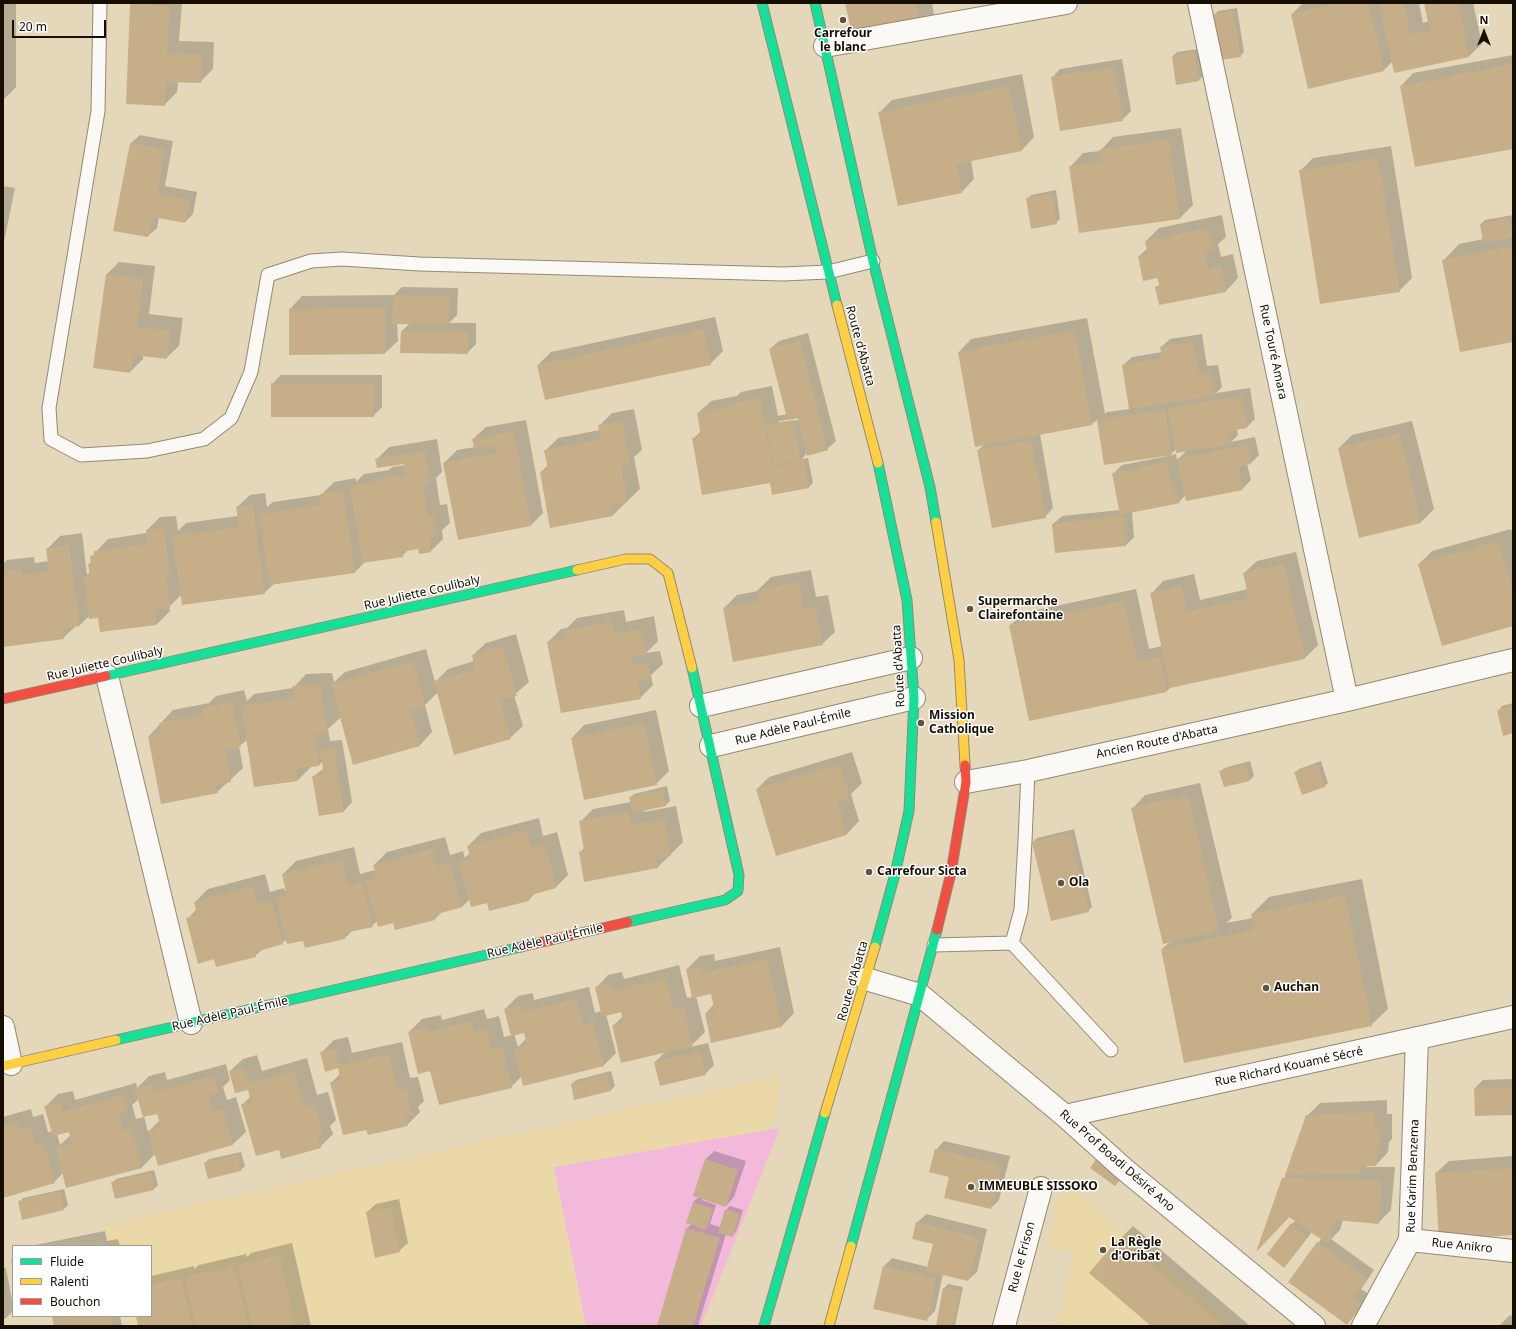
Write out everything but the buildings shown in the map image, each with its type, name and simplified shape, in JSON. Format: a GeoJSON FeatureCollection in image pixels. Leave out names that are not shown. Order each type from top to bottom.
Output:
{"type":"FeatureCollection","features":[{"type":"Feature","properties":{"kind":"street","name":"Route d'Abatta"},"geometry":{"type":"LineString","coordinates":[[762,3],[828,272],[876,452],[906,600],[914,698],[909,811],[895,874],[866,979],[830,1096],[764,1326]]}},
{"type":"Feature","properties":{"kind":"street"},"geometry":{"type":"LineString","coordinates":[[815,3],[873,261],[930,487],[949,592],[959,660],[966,782],[951,873],[934,945],[829,1326]]}},
{"type":"Feature","properties":{"kind":"street"},"geometry":{"type":"LineString","coordinates":[[825,46],[1066,3]]}},
{"type":"Feature","properties":{"kind":"street","name":"Rue Touré Amara"},"geometry":{"type":"LineString","coordinates":[[1199,3],[1347,700]]}},
{"type":"Feature","properties":{"kind":"street","name":"Rue Juliette Coulibaly"},"geometry":{"type":"LineString","coordinates":[[3,699],[626,559],[650,559],[668,574],[711,746]]}},
{"type":"Feature","properties":{"kind":"street"},"geometry":{"type":"LineString","coordinates":[[701,706],[911,658]]}},
{"type":"Feature","properties":{"kind":"street","name":"Ancien Route d'Abatta"},"geometry":{"type":"LineString","coordinates":[[966,782],[1028,771],[1347,700],[1513,660]]}},
{"type":"Feature","properties":{"kind":"street"},"geometry":{"type":"LineString","coordinates":[[107,676],[191,1023]]}},
{"type":"Feature","properties":{"kind":"street","name":"Rue Adèle Paul-Émile"},"geometry":{"type":"LineString","coordinates":[[7,1065],[725,900],[738,891],[739,875],[711,746],[914,698]]}},
{"type":"Feature","properties":{"kind":"street"},"geometry":{"type":"LineString","coordinates":[[866,979],[920,995]]}},
{"type":"Feature","properties":{"kind":"street","name":"Rue Prof Boadi Désiré Ano"},"geometry":{"type":"LineString","coordinates":[[920,995],[1065,1116],[1124,1169],[1314,1326]]}},
{"type":"Feature","properties":{"kind":"street","name":"Rue Richard Kouamé Sécré"},"geometry":{"type":"LineString","coordinates":[[1065,1116],[1513,1017]]}},
{"type":"Feature","properties":{"kind":"street"},"geometry":{"type":"LineString","coordinates":[[3,1027],[7,1065]]}},
{"type":"Feature","properties":{"kind":"street","name":"Rue Karim Benzema"},"geometry":{"type":"LineString","coordinates":[[1363,1326],[1410,1240],[1417,1038]]}},
{"type":"Feature","properties":{"kind":"street","name":"Rue le Frison"},"geometry":{"type":"LineString","coordinates":[[1004,1326],[1041,1188]]}},
{"type":"Feature","properties":{"kind":"street","name":"Rue Anikro"},"geometry":{"type":"LineString","coordinates":[[1410,1240],[1513,1251]]}},
{"type":"Feature","properties":{"kind":"lane"},"geometry":{"type":"LineString","coordinates":[[100,3],[98,111],[49,408],[51,439],[81,454],[147,451],[204,439],[231,418],[251,372],[268,275],[311,261],[342,259],[419,264],[783,274],[828,272],[873,261]]}},
{"type":"Feature","properties":{"kind":"lane"},"geometry":{"type":"LineString","coordinates":[[1012,943],[1020,910],[1028,771]]}},
{"type":"Feature","properties":{"kind":"lane"},"geometry":{"type":"LineString","coordinates":[[934,945],[1012,943],[1111,1050]]}},
{"type":"Feature","properties":{"kind":"shaded area"},"geometry":{"type":"Polygon","coordinates":[[[781,1075],[778,1104],[705,1326],[127,1326],[124,1317],[152,1317],[152,1245],[109,1245],[104,1225],[781,1075]]]}},
{"type":"Feature","properties":{"kind":"shaded area"},"geometry":{"type":"Polygon","coordinates":[[[780,1128],[701,1326],[586,1326],[554,1167],[780,1128]]]}},
{"type":"Feature","properties":{"kind":"shaded area","name":"La Règle d'Oribat"},"geometry":{"type":"Polygon","coordinates":[[[1065,1181],[1234,1326],[1056,1326],[1075,1254],[1046,1246],[1065,1181]]]}},
{"type":"Feature","properties":{"kind":"traffic: fast"},"geometry":{"type":"LineString","coordinates":[[762,3],[837,305]]}},
{"type":"Feature","properties":{"kind":"traffic: fast"},"geometry":{"type":"LineString","coordinates":[[815,3],[873,261],[930,487],[936,522]]}},
{"type":"Feature","properties":{"kind":"traffic: fast"},"geometry":{"type":"LineString","coordinates":[[875,947],[895,874],[909,811],[914,698],[907,600],[878,463]]}},
{"type":"Feature","properties":{"kind":"traffic: fast"},"geometry":{"type":"LineString","coordinates":[[106,676],[577,570]]}},
{"type":"Feature","properties":{"kind":"traffic: fast"},"geometry":{"type":"LineString","coordinates":[[628,922],[725,900],[738,891],[739,875],[692,668]]}},
{"type":"Feature","properties":{"kind":"traffic: fast"},"geometry":{"type":"LineString","coordinates":[[851,1246],[937,930]]}},
{"type":"Feature","properties":{"kind":"traffic: fast"},"geometry":{"type":"LineString","coordinates":[[116,1040],[521,947]]}},
{"type":"Feature","properties":{"kind":"traffic: fast"},"geometry":{"type":"LineString","coordinates":[[764,1326],[825,1113]]}},
{"type":"Feature","properties":{"kind":"traffic: slow"},"geometry":{"type":"LineString","coordinates":[[837,305],[878,463]]}},
{"type":"Feature","properties":{"kind":"traffic: slow"},"geometry":{"type":"LineString","coordinates":[[936,522],[959,660],[965,765]]}},
{"type":"Feature","properties":{"kind":"traffic: slow"},"geometry":{"type":"LineString","coordinates":[[577,570],[626,559],[650,559],[668,573],[692,668]]}},
{"type":"Feature","properties":{"kind":"traffic: slow"},"geometry":{"type":"LineString","coordinates":[[825,1113],[875,947]]}},
{"type":"Feature","properties":{"kind":"traffic: slow"},"geometry":{"type":"LineString","coordinates":[[3,1066],[116,1040]]}},
{"type":"Feature","properties":{"kind":"traffic: slow"},"geometry":{"type":"LineString","coordinates":[[829,1326],[851,1246]]}},
{"type":"Feature","properties":{"kind":"traffic: jam"},"geometry":{"type":"LineString","coordinates":[[3,699],[106,676]]}},
{"type":"Feature","properties":{"kind":"traffic: jam"},"geometry":{"type":"LineString","coordinates":[[937,930],[951,873],[966,782],[965,765]]}},
{"type":"Feature","properties":{"kind":"traffic: jam"},"geometry":{"type":"LineString","coordinates":[[521,947],[628,922]]}},
{"type":"Feature","properties":{"kind":"place","name":"Carrefour le blanc"},"geometry":{"type":"Point","coordinates":[843,20]}},
{"type":"Feature","properties":{"kind":"place","name":"Supermarche Clairefontaine"},"geometry":{"type":"Point","coordinates":[970,609]}},
{"type":"Feature","properties":{"kind":"place","name":"Mission Catholique"},"geometry":{"type":"Point","coordinates":[921,723]}},
{"type":"Feature","properties":{"kind":"place","name":"Carrefour Sicta"},"geometry":{"type":"Point","coordinates":[869,872]}},
{"type":"Feature","properties":{"kind":"place","name":"Ola"},"geometry":{"type":"Point","coordinates":[1061,883]}},
{"type":"Feature","properties":{"kind":"place","name":"Auchan"},"geometry":{"type":"Point","coordinates":[1266,988]}},
{"type":"Feature","properties":{"kind":"place","name":"IMMEUBLE SISSOKO"},"geometry":{"type":"Point","coordinates":[971,1187]}},
{"type":"Feature","properties":{"kind":"place","name":"La Règle d'Oribat"},"geometry":{"type":"Point","coordinates":[1103,1250]}}]}
